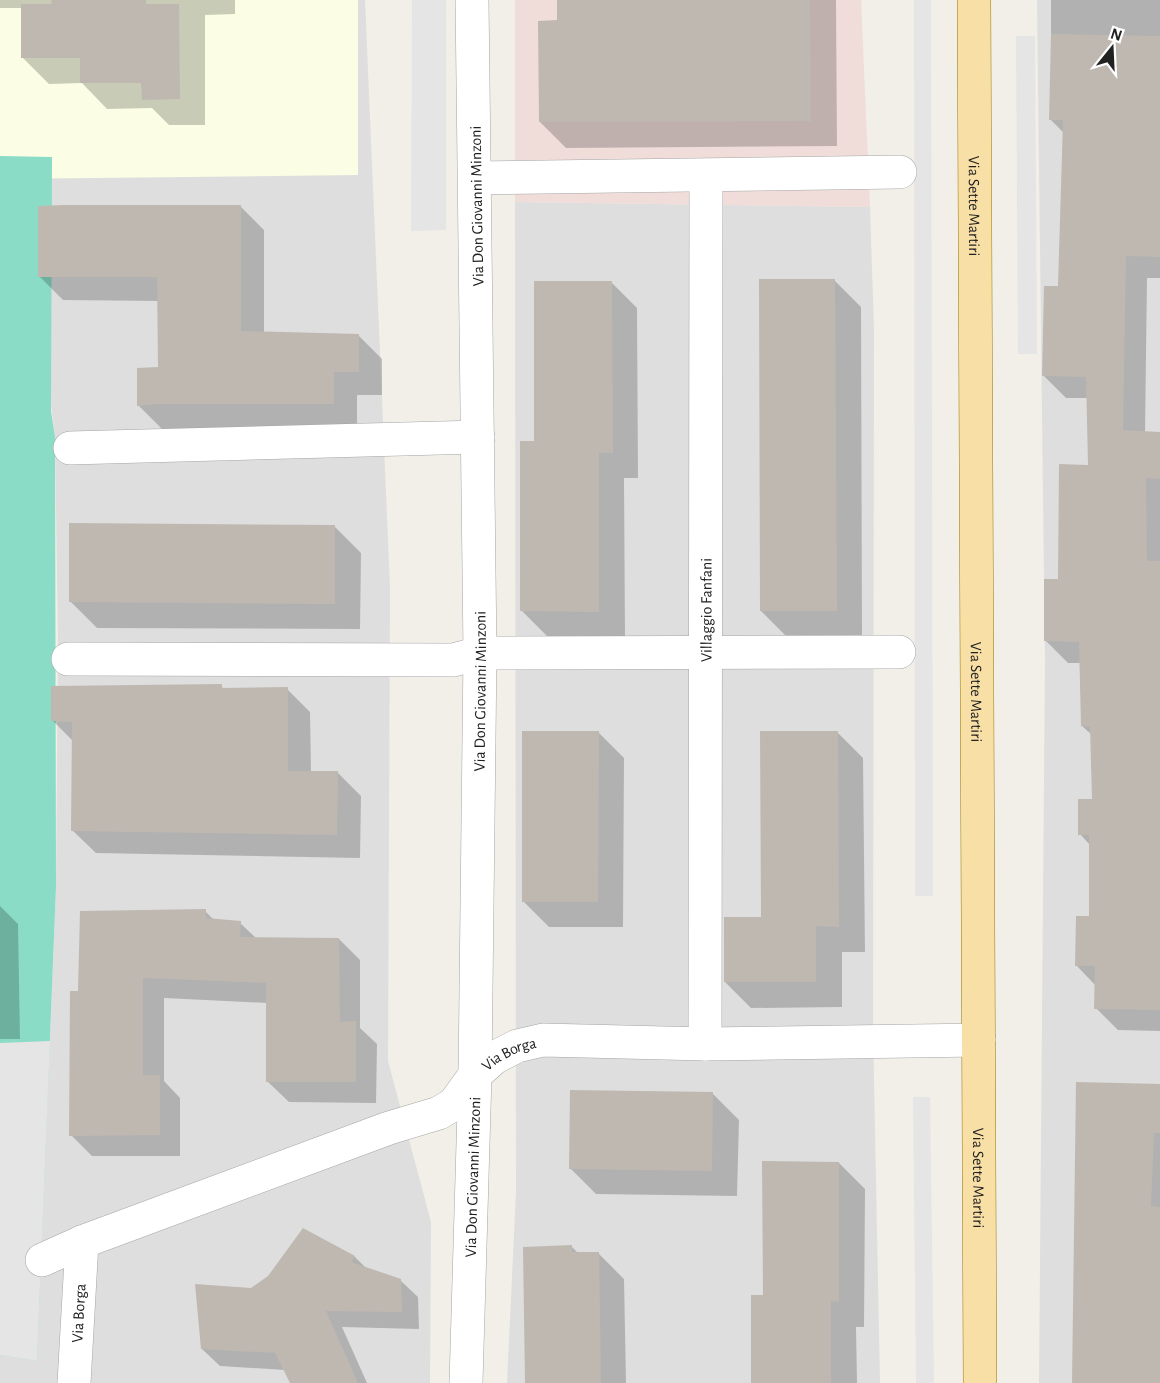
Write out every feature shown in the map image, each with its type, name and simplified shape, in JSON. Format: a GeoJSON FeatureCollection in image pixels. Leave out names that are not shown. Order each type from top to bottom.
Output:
{"type":"FeatureCollection","features":[{"type":"Feature","properties":{"kind":"main road","name":"Via Sette Martiri"},"geometry":{"type":"LineString","coordinates":[[974,0],[980,1383]]}},
{"type":"Feature","properties":{"kind":"street","name":"Via Don Giovanni Minzoni"},"geometry":{"type":"LineString","coordinates":[[466,1383],[475,1075],[480,654],[476,178],[472,0]]}},
{"type":"Feature","properties":{"kind":"street"},"geometry":{"type":"LineString","coordinates":[[476,178],[900,172]]}},
{"type":"Feature","properties":{"kind":"street","name":"Villaggio Fanfani"},"geometry":{"type":"LineString","coordinates":[[705,1044],[706,176]]}},
{"type":"Feature","properties":{"kind":"street"},"geometry":{"type":"LineString","coordinates":[[70,448],[478,437]]}},
{"type":"Feature","properties":{"kind":"street"},"geometry":{"type":"LineString","coordinates":[[68,659],[453,660],[480,654],[706,651],[899,652]]}},
{"type":"Feature","properties":{"kind":"street","name":"Via Borga"},"geometry":{"type":"LineString","coordinates":[[42,1260],[82,1242],[390,1128],[439,1113],[454,1104],[475,1075],[494,1058],[509,1050],[543,1040],[705,1044],[979,1040]]}},
{"type":"Feature","properties":{"kind":"street","name":"Via Borga"},"geometry":{"type":"LineString","coordinates":[[74,1383],[82,1242]]}},
{"type":"Feature","properties":{"kind":"shaded area"},"geometry":{"type":"Polygon","coordinates":[[[0,0],[365,0],[390,587],[388,1061],[431,1222],[430,1383],[0,1383],[0,1355],[37,1361],[56,887],[58,643],[55,437],[0,0]]]}},
{"type":"Feature","properties":{"kind":"shaded area"},"geometry":{"type":"Polygon","coordinates":[[[0,0],[358,0],[358,175],[0,179],[0,0]]]}},
{"type":"Feature","properties":{"kind":"shaded area"},"geometry":{"type":"Polygon","coordinates":[[[412,0],[446,0],[446,230],[411,231],[412,0]]]}},
{"type":"Feature","properties":{"kind":"shaded area"},"geometry":{"type":"Polygon","coordinates":[[[515,0],[861,0],[870,207],[515,202],[515,0]]]}},
{"type":"Feature","properties":{"kind":"shaded area"},"geometry":{"type":"Polygon","coordinates":[[[914,0],[931,0],[933,896],[915,896],[914,0]]]}},
{"type":"Feature","properties":{"kind":"shaded area"},"geometry":{"type":"Polygon","coordinates":[[[1037,0],[1160,0],[1160,1383],[1039,1383],[1045,659],[1037,0]]]}},
{"type":"Feature","properties":{"kind":"shaded area"},"geometry":{"type":"Polygon","coordinates":[[[1016,36],[1035,36],[1037,354],[1018,354],[1016,36]]]}},
{"type":"Feature","properties":{"kind":"shaded area"},"geometry":{"type":"Polygon","coordinates":[[[515,202],[870,207],[874,330],[873,1029],[880,1383],[507,1383],[516,1192],[515,202]]]}},
{"type":"Feature","properties":{"kind":"shaded area"},"geometry":{"type":"Polygon","coordinates":[[[50,1041],[37,1361],[0,1355],[0,1043],[50,1041]]]}},
{"type":"Feature","properties":{"kind":"shaded area"},"geometry":{"type":"Polygon","coordinates":[[[913,1097],[930,1097],[934,1383],[916,1383],[913,1097]]]}},
{"type":"Feature","properties":{"kind":"green space"},"geometry":{"type":"Polygon","coordinates":[[[0,156],[52,157],[51,411],[55,437],[56,887],[37,1361],[0,1355],[0,156]]]}},
{"type":"Feature","properties":{"kind":"building"},"geometry":{"type":"Polygon","coordinates":[[[51,0],[146,0],[146,4],[179,4],[180,99],[142,100],[141,83],[80,83],[80,58],[21,58],[21,4],[52,4],[51,0]]]}},
{"type":"Feature","properties":{"kind":"building"},"geometry":{"type":"Polygon","coordinates":[[[557,0],[810,0],[811,121],[539,122],[538,21],[557,20],[557,0]]]}},
{"type":"Feature","properties":{"kind":"building"},"geometry":{"type":"Polygon","coordinates":[[[1051,34],[1160,36],[1160,257],[1126,256],[1123,430],[1160,432],[1160,479],[1146,478],[1147,561],[1160,561],[1160,1010],[1094,1009],[1095,966],[1075,966],[1076,916],[1089,916],[1089,835],[1078,835],[1078,799],[1092,799],[1090,727],[1081,726],[1079,642],[1044,641],[1044,579],[1058,579],[1059,464],[1088,465],[1086,377],[1042,376],[1044,286],[1058,286],[1063,120],[1049,120],[1051,34]]]}},
{"type":"Feature","properties":{"kind":"building"},"geometry":{"type":"Polygon","coordinates":[[[241,205],[241,331],[359,334],[359,372],[334,372],[334,404],[137,406],[137,368],[158,367],[157,277],[38,277],[38,206],[241,205]]]}},
{"type":"Feature","properties":{"kind":"building"},"geometry":{"type":"Polygon","coordinates":[[[759,279],[835,279],[837,611],[760,611],[759,279]]]}},
{"type":"Feature","properties":{"kind":"building"},"geometry":{"type":"Polygon","coordinates":[[[534,281],[612,281],[613,453],[599,453],[599,612],[520,611],[520,441],[534,441],[534,281]]]}},
{"type":"Feature","properties":{"kind":"building"},"geometry":{"type":"Polygon","coordinates":[[[69,523],[335,525],[335,604],[69,602],[69,523]]]}},
{"type":"Feature","properties":{"kind":"building"},"geometry":{"type":"Polygon","coordinates":[[[222,684],[222,688],[288,687],[288,771],[338,771],[337,835],[71,831],[72,722],[51,721],[51,686],[222,684]]]}},
{"type":"Feature","properties":{"kind":"building"},"geometry":{"type":"Polygon","coordinates":[[[522,731],[599,731],[598,902],[522,902],[522,731]]]}},
{"type":"Feature","properties":{"kind":"building"},"geometry":{"type":"Polygon","coordinates":[[[760,731],[838,731],[839,927],[816,926],[816,982],[724,982],[724,917],[761,917],[760,731]]]}},
{"type":"Feature","properties":{"kind":"building"},"geometry":{"type":"Polygon","coordinates":[[[206,909],[206,918],[241,921],[240,937],[339,938],[340,1022],[356,1021],[356,1082],[266,1082],[266,983],[143,978],[143,1075],[160,1075],[160,1135],[69,1136],[70,991],[78,991],[80,911],[206,909]]]}},
{"type":"Feature","properties":{"kind":"building"},"geometry":{"type":"Polygon","coordinates":[[[1076,1082],[1160,1084],[1160,1133],[1154,1133],[1151,1206],[1160,1207],[1160,1383],[1072,1383],[1076,1082]]]}},
{"type":"Feature","properties":{"kind":"building"},"geometry":{"type":"Polygon","coordinates":[[[570,1090],[713,1092],[712,1171],[569,1169],[570,1090]]]}},
{"type":"Feature","properties":{"kind":"building"},"geometry":{"type":"Polygon","coordinates":[[[762,1161],[839,1162],[839,1302],[831,1301],[831,1383],[751,1383],[751,1295],[763,1295],[762,1161]]]}},
{"type":"Feature","properties":{"kind":"building"},"geometry":{"type":"Polygon","coordinates":[[[303,1228],[355,1256],[351,1262],[401,1279],[402,1312],[326,1311],[358,1383],[290,1383],[275,1353],[201,1349],[195,1284],[251,1288],[268,1276],[303,1228]]]}},
{"type":"Feature","properties":{"kind":"building"},"geometry":{"type":"Polygon","coordinates":[[[572,1245],[572,1252],[599,1252],[601,1383],[525,1383],[523,1247],[572,1245]]]}}]}
